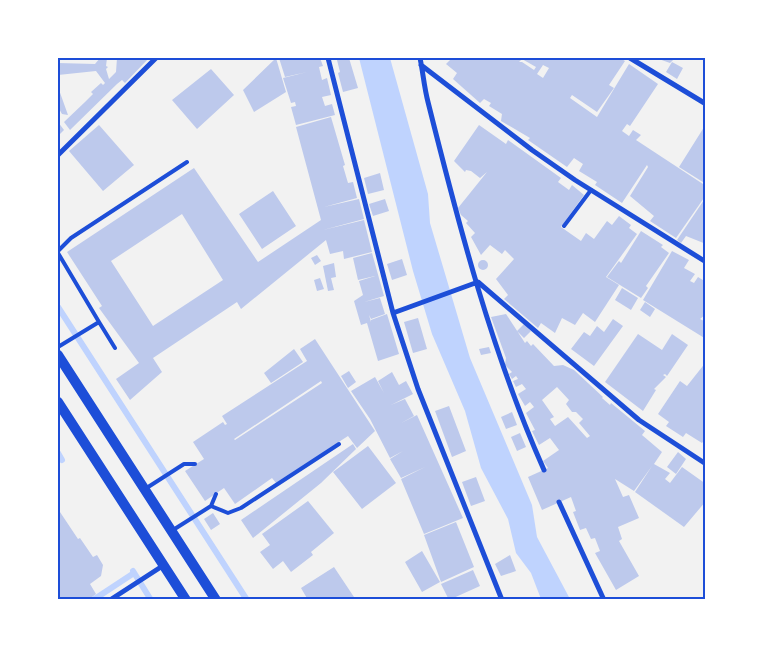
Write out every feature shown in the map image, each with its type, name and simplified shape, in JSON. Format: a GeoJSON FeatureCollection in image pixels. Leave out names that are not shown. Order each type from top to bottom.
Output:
{"type":"FeatureCollection","features":[{"type":"Feature","properties":{"kind":"main road"},"geometry":{"type":"LineString","coordinates":[[58,355],[216,600]]}},
{"type":"Feature","properties":{"kind":"main road"},"geometry":{"type":"LineString","coordinates":[[58,402],[186,600]]}},
{"type":"Feature","properties":{"kind":"street"},"geometry":{"type":"LineString","coordinates":[[58,156],[156,58]]}},
{"type":"Feature","properties":{"kind":"street"},"geometry":{"type":"LineString","coordinates":[[328,58],[393,312],[418,389],[502,600]]}},
{"type":"Feature","properties":{"kind":"street"},"geometry":{"type":"LineString","coordinates":[[420,58],[427,99],[487,319],[529,436],[544,470]]}},
{"type":"Feature","properties":{"kind":"street"},"geometry":{"type":"LineString","coordinates":[[630,58],[706,104]]}},
{"type":"Feature","properties":{"kind":"street"},"geometry":{"type":"LineString","coordinates":[[421,65],[532,150],[591,190],[706,262]]}},
{"type":"Feature","properties":{"kind":"street"},"geometry":{"type":"LineString","coordinates":[[393,312],[478,282]]}},
{"type":"Feature","properties":{"kind":"street"},"geometry":{"type":"LineString","coordinates":[[478,282],[640,420],[706,464]]}},
{"type":"Feature","properties":{"kind":"street"},"geometry":{"type":"LineString","coordinates":[[559,502],[604,600]]}},
{"type":"Feature","properties":{"kind":"street"},"geometry":{"type":"LineString","coordinates":[[110,600],[164,565]]}},
{"type":"Feature","properties":{"kind":"lane"},"geometry":{"type":"LineString","coordinates":[[116,348],[98,322],[58,252],[71,238],[187,162]]}},
{"type":"Feature","properties":{"kind":"lane"},"geometry":{"type":"LineString","coordinates":[[564,226],[591,190]]}},
{"type":"Feature","properties":{"kind":"lane"},"geometry":{"type":"LineString","coordinates":[[58,348],[98,322]]}},
{"type":"Feature","properties":{"kind":"lane"},"geometry":{"type":"LineString","coordinates":[[211,506],[228,513],[242,508],[339,444]]}},
{"type":"Feature","properties":{"kind":"lane"},"geometry":{"type":"LineString","coordinates":[[144,489],[184,464],[195,464]]}},
{"type":"Feature","properties":{"kind":"lane"},"geometry":{"type":"LineString","coordinates":[[172,531],[211,506],[216,494]]}},
{"type":"Feature","properties":{"kind":"water"},"geometry":{"type":"Polygon","coordinates":[[[359,58],[390,58],[428,194],[430,223],[470,358],[532,505],[537,537],[570,599],[541,599],[531,573],[516,553],[508,519],[481,468],[465,411],[432,334],[413,271],[359,58]]]}},
{"type":"Feature","properties":{"kind":"building"},"geometry":{"type":"Polygon","coordinates":[[[100,58],[107,58],[106,66],[108,67],[106,69],[109,79],[116,72],[117,58],[149,58],[125,83],[122,80],[117,84],[70,130],[64,122],[93,94],[91,92],[101,83],[103,85],[105,83],[96,71],[58,75],[58,63],[95,64],[100,58]]]}},
{"type":"Feature","properties":{"kind":"building"},"geometry":{"type":"Polygon","coordinates":[[[276,58],[286,92],[254,112],[243,90],[276,58]]]}},
{"type":"Feature","properties":{"kind":"building"},"geometry":{"type":"Polygon","coordinates":[[[279,58],[320,58],[323,66],[319,67],[322,80],[327,78],[331,95],[322,97],[325,106],[332,104],[335,115],[296,125],[291,107],[296,106],[295,102],[291,103],[283,78],[307,72],[285,77],[279,58]]]}},
{"type":"Feature","properties":{"kind":"building"},"geometry":{"type":"Polygon","coordinates":[[[349,58],[358,88],[343,92],[337,60],[349,58]]]}},
{"type":"Feature","properties":{"kind":"building"},"geometry":{"type":"Polygon","coordinates":[[[447,58],[620,58],[625,61],[609,85],[614,88],[597,112],[572,95],[570,98],[597,117],[629,64],[658,84],[630,126],[627,124],[622,131],[629,136],[633,130],[641,135],[636,140],[706,186],[706,195],[676,238],[650,221],[654,216],[630,196],[648,167],[647,165],[622,203],[595,185],[597,182],[579,171],[583,164],[574,158],[567,167],[528,140],[530,138],[501,121],[502,114],[489,106],[491,103],[484,99],[480,103],[453,79],[457,73],[446,64],[450,60],[447,58]],[[522,59],[519,62],[534,70],[536,67],[522,59]],[[543,65],[537,74],[543,78],[549,68],[543,65]]]}},
{"type":"Feature","properties":{"kind":"building"},"geometry":{"type":"Polygon","coordinates":[[[656,58],[675,58],[670,63],[656,58]]]}},
{"type":"Feature","properties":{"kind":"building"},"geometry":{"type":"Polygon","coordinates":[[[672,62],[683,68],[677,79],[666,72],[672,62]]]}},
{"type":"Feature","properties":{"kind":"building"},"geometry":{"type":"Polygon","coordinates":[[[211,69],[234,95],[197,129],[172,100],[211,69]]]}},
{"type":"Feature","properties":{"kind":"building"},"geometry":{"type":"Polygon","coordinates":[[[58,87],[68,115],[62,114],[58,107],[58,87]]]}},
{"type":"Feature","properties":{"kind":"building"},"geometry":{"type":"Polygon","coordinates":[[[331,117],[345,165],[343,166],[348,183],[353,182],[357,198],[324,207],[359,199],[364,219],[323,230],[364,220],[372,252],[344,259],[343,251],[330,254],[326,240],[241,309],[237,302],[153,358],[162,372],[130,400],[116,379],[139,363],[99,308],[102,306],[67,252],[194,168],[258,262],[321,220],[296,127],[331,117]],[[182,214],[111,261],[153,326],[223,280],[182,214]]]}},
{"type":"Feature","properties":{"kind":"building"},"geometry":{"type":"Polygon","coordinates":[[[58,122],[64,130],[60,134],[58,131],[58,122]]]}},
{"type":"Feature","properties":{"kind":"building"},"geometry":{"type":"Polygon","coordinates":[[[706,124],[706,184],[679,167],[706,124]]]}},
{"type":"Feature","properties":{"kind":"building"},"geometry":{"type":"Polygon","coordinates":[[[99,125],[134,165],[103,191],[69,151],[99,125]]]}},
{"type":"Feature","properties":{"kind":"building"},"geometry":{"type":"Polygon","coordinates":[[[479,125],[506,144],[508,140],[561,178],[558,182],[569,190],[572,185],[584,195],[561,227],[581,241],[586,233],[594,239],[607,221],[612,225],[619,216],[631,225],[629,228],[637,234],[606,277],[619,285],[595,322],[583,313],[575,325],[562,318],[555,333],[541,323],[538,328],[504,299],[508,295],[496,279],[514,259],[505,250],[502,254],[490,245],[481,255],[471,237],[475,233],[466,223],[468,221],[461,215],[458,208],[487,172],[480,178],[471,171],[466,170],[465,172],[454,161],[479,125]]]}},
{"type":"Feature","properties":{"kind":"building"},"geometry":{"type":"Polygon","coordinates":[[[380,173],[384,190],[368,194],[364,178],[380,173]]]}},
{"type":"Feature","properties":{"kind":"building"},"geometry":{"type":"Polygon","coordinates":[[[273,191],[296,226],[262,249],[239,214],[273,191]]]}},
{"type":"Feature","properties":{"kind":"building"},"geometry":{"type":"Polygon","coordinates":[[[706,197],[706,244],[686,236],[681,243],[677,240],[706,197]]]}},
{"type":"Feature","properties":{"kind":"building"},"geometry":{"type":"Polygon","coordinates":[[[385,199],[389,211],[373,216],[369,204],[385,199]]]}},
{"type":"Feature","properties":{"kind":"building"},"geometry":{"type":"Polygon","coordinates":[[[641,231],[663,245],[661,247],[669,253],[646,286],[648,288],[641,298],[607,277],[619,261],[621,263],[641,231]]]}},
{"type":"Feature","properties":{"kind":"building"},"geometry":{"type":"Polygon","coordinates":[[[672,251],[689,260],[684,268],[695,274],[690,281],[694,283],[698,277],[706,282],[706,314],[700,319],[706,322],[706,339],[643,300],[672,251]]]}},
{"type":"Feature","properties":{"kind":"building"},"geometry":{"type":"Polygon","coordinates":[[[372,253],[384,296],[364,302],[380,298],[385,314],[371,319],[369,315],[371,322],[371,320],[387,314],[399,354],[378,361],[367,323],[361,325],[354,301],[363,295],[359,281],[375,276],[358,280],[353,258],[372,253]]]}},
{"type":"Feature","properties":{"kind":"building"},"geometry":{"type":"Polygon","coordinates":[[[317,255],[321,261],[315,265],[311,258],[317,255]]]}},
{"type":"Feature","properties":{"kind":"building"},"geometry":{"type":"Polygon","coordinates":[[[402,259],[407,275],[392,280],[387,264],[402,259]]]}},
{"type":"Feature","properties":{"kind":"building"},"geometry":{"type":"Polygon","coordinates":[[[483,260],[488,265],[483,270],[478,265],[483,260]]]}},
{"type":"Feature","properties":{"kind":"building"},"geometry":{"type":"Polygon","coordinates":[[[334,263],[336,277],[331,278],[334,290],[328,291],[323,266],[334,263]]]}},
{"type":"Feature","properties":{"kind":"building"},"geometry":{"type":"Polygon","coordinates":[[[320,278],[324,289],[317,291],[314,280],[320,278]]]}},
{"type":"Feature","properties":{"kind":"building"},"geometry":{"type":"Polygon","coordinates":[[[622,288],[638,298],[631,310],[615,300],[622,288]]]}},
{"type":"Feature","properties":{"kind":"building"},"geometry":{"type":"Polygon","coordinates":[[[645,302],[655,309],[650,317],[640,310],[645,302]]]}},
{"type":"Feature","properties":{"kind":"building"},"geometry":{"type":"Polygon","coordinates":[[[506,314],[525,343],[527,341],[531,346],[533,344],[554,366],[563,365],[574,370],[610,405],[611,403],[645,431],[642,435],[662,452],[654,464],[670,473],[665,479],[670,483],[682,467],[706,484],[706,501],[684,527],[635,492],[652,466],[634,491],[615,479],[623,497],[629,495],[639,518],[618,527],[622,539],[619,541],[639,576],[616,590],[595,553],[600,551],[595,538],[591,539],[586,528],[580,530],[573,512],[576,511],[571,497],[542,510],[528,477],[548,468],[543,461],[559,450],[550,438],[539,445],[532,431],[535,430],[526,413],[534,407],[530,402],[525,406],[518,394],[526,389],[522,384],[516,387],[513,381],[518,379],[516,376],[512,379],[509,374],[512,372],[505,365],[506,358],[491,317],[506,314]],[[557,387],[542,400],[554,417],[550,419],[555,426],[568,417],[587,438],[590,436],[579,423],[583,419],[576,412],[572,412],[566,404],[569,400],[557,387]]]}},
{"type":"Feature","properties":{"kind":"building"},"geometry":{"type":"Polygon","coordinates":[[[418,318],[427,349],[413,353],[404,322],[418,318]]]}},
{"type":"Feature","properties":{"kind":"building"},"geometry":{"type":"Polygon","coordinates":[[[613,319],[623,326],[594,366],[571,349],[584,332],[590,336],[597,326],[604,332],[613,319]]]}},
{"type":"Feature","properties":{"kind":"building"},"geometry":{"type":"Polygon","coordinates":[[[524,324],[531,331],[524,338],[517,331],[524,324]]]}},
{"type":"Feature","properties":{"kind":"building"},"geometry":{"type":"Polygon","coordinates":[[[638,334],[662,350],[672,334],[688,345],[667,376],[663,375],[666,377],[654,389],[656,390],[643,411],[605,382],[638,334]]]}},
{"type":"Feature","properties":{"kind":"building"},"geometry":{"type":"Polygon","coordinates":[[[315,339],[375,431],[357,448],[348,436],[276,483],[272,478],[235,504],[224,488],[205,501],[185,471],[204,459],[193,442],[223,422],[225,425],[227,424],[222,416],[307,361],[300,349],[315,339]],[[321,381],[234,439],[235,440],[322,383],[321,381]]]}},
{"type":"Feature","properties":{"kind":"building"},"geometry":{"type":"Polygon","coordinates":[[[489,347],[491,353],[481,355],[479,349],[489,347]]]}},
{"type":"Feature","properties":{"kind":"building"},"geometry":{"type":"Polygon","coordinates":[[[294,349],[303,362],[271,383],[264,373],[294,349]]]}},
{"type":"Feature","properties":{"kind":"building"},"geometry":{"type":"Polygon","coordinates":[[[706,362],[706,438],[702,443],[686,433],[683,437],[666,426],[669,422],[658,414],[680,381],[687,386],[706,362]]]}},
{"type":"Feature","properties":{"kind":"building"},"geometry":{"type":"Polygon","coordinates":[[[349,371],[356,382],[348,388],[341,376],[349,371]]]}},
{"type":"Feature","properties":{"kind":"building"},"geometry":{"type":"Polygon","coordinates":[[[392,372],[399,385],[406,381],[413,394],[391,405],[405,399],[414,416],[401,423],[417,415],[463,518],[424,534],[401,479],[425,467],[401,478],[390,459],[403,451],[390,458],[370,419],[351,391],[375,377],[384,393],[378,381],[392,372]]]}},
{"type":"Feature","properties":{"kind":"building"},"geometry":{"type":"Polygon","coordinates":[[[449,406],[466,451],[452,457],[435,411],[449,406]]]}},
{"type":"Feature","properties":{"kind":"building"},"geometry":{"type":"Polygon","coordinates":[[[512,412],[517,425],[506,429],[501,417],[512,412]]]}},
{"type":"Feature","properties":{"kind":"building"},"geometry":{"type":"Polygon","coordinates":[[[520,433],[526,447],[517,451],[511,437],[520,433]]]}},
{"type":"Feature","properties":{"kind":"building"},"geometry":{"type":"Polygon","coordinates":[[[353,444],[356,449],[321,483],[253,538],[241,520],[353,444]]]}},
{"type":"Feature","properties":{"kind":"building"},"geometry":{"type":"Polygon","coordinates":[[[368,446],[396,483],[362,509],[333,472],[368,446]]]}},
{"type":"Feature","properties":{"kind":"building"},"geometry":{"type":"Polygon","coordinates":[[[678,452],[686,459],[676,474],[667,467],[678,452]]]}},
{"type":"Feature","properties":{"kind":"building"},"geometry":{"type":"Polygon","coordinates":[[[476,477],[485,501],[471,506],[462,482],[476,477]]]}},
{"type":"Feature","properties":{"kind":"building"},"geometry":{"type":"Polygon","coordinates":[[[308,501],[334,533],[311,552],[313,555],[291,572],[283,561],[273,569],[260,552],[270,545],[262,534],[308,501]]]}},
{"type":"Feature","properties":{"kind":"building"},"geometry":{"type":"Polygon","coordinates":[[[58,509],[78,539],[80,538],[93,557],[97,555],[103,565],[101,576],[90,584],[96,594],[88,600],[58,600],[58,509]]]}},
{"type":"Feature","properties":{"kind":"building"},"geometry":{"type":"Polygon","coordinates":[[[213,513],[220,524],[211,530],[204,519],[213,513]]]}},
{"type":"Feature","properties":{"kind":"building"},"geometry":{"type":"Polygon","coordinates":[[[456,522],[474,567],[441,582],[424,535],[456,522]]]}},
{"type":"Feature","properties":{"kind":"building"},"geometry":{"type":"Polygon","coordinates":[[[422,551],[440,582],[422,592],[405,562],[422,551]]]}},
{"type":"Feature","properties":{"kind":"building"},"geometry":{"type":"Polygon","coordinates":[[[510,555],[516,571],[501,576],[495,564],[510,555]]]}},
{"type":"Feature","properties":{"kind":"building"},"geometry":{"type":"Polygon","coordinates":[[[334,567],[356,600],[308,600],[301,588],[334,567]]]}},
{"type":"Feature","properties":{"kind":"building"},"geometry":{"type":"Polygon","coordinates":[[[473,570],[480,586],[449,600],[441,584],[473,570]]]}},
{"type":"Feature","properties":{"kind":"waterway"},"geometry":{"type":"LineString","coordinates":[[58,307],[247,600]]}},
{"type":"Feature","properties":{"kind":"waterway"},"geometry":{"type":"LineString","coordinates":[[58,453],[62,460]]}},
{"type":"Feature","properties":{"kind":"waterway"},"geometry":{"type":"LineString","coordinates":[[133,571],[151,600]]}},
{"type":"Feature","properties":{"kind":"waterway"},"geometry":{"type":"LineString","coordinates":[[93,600],[134,573]]}}]}
